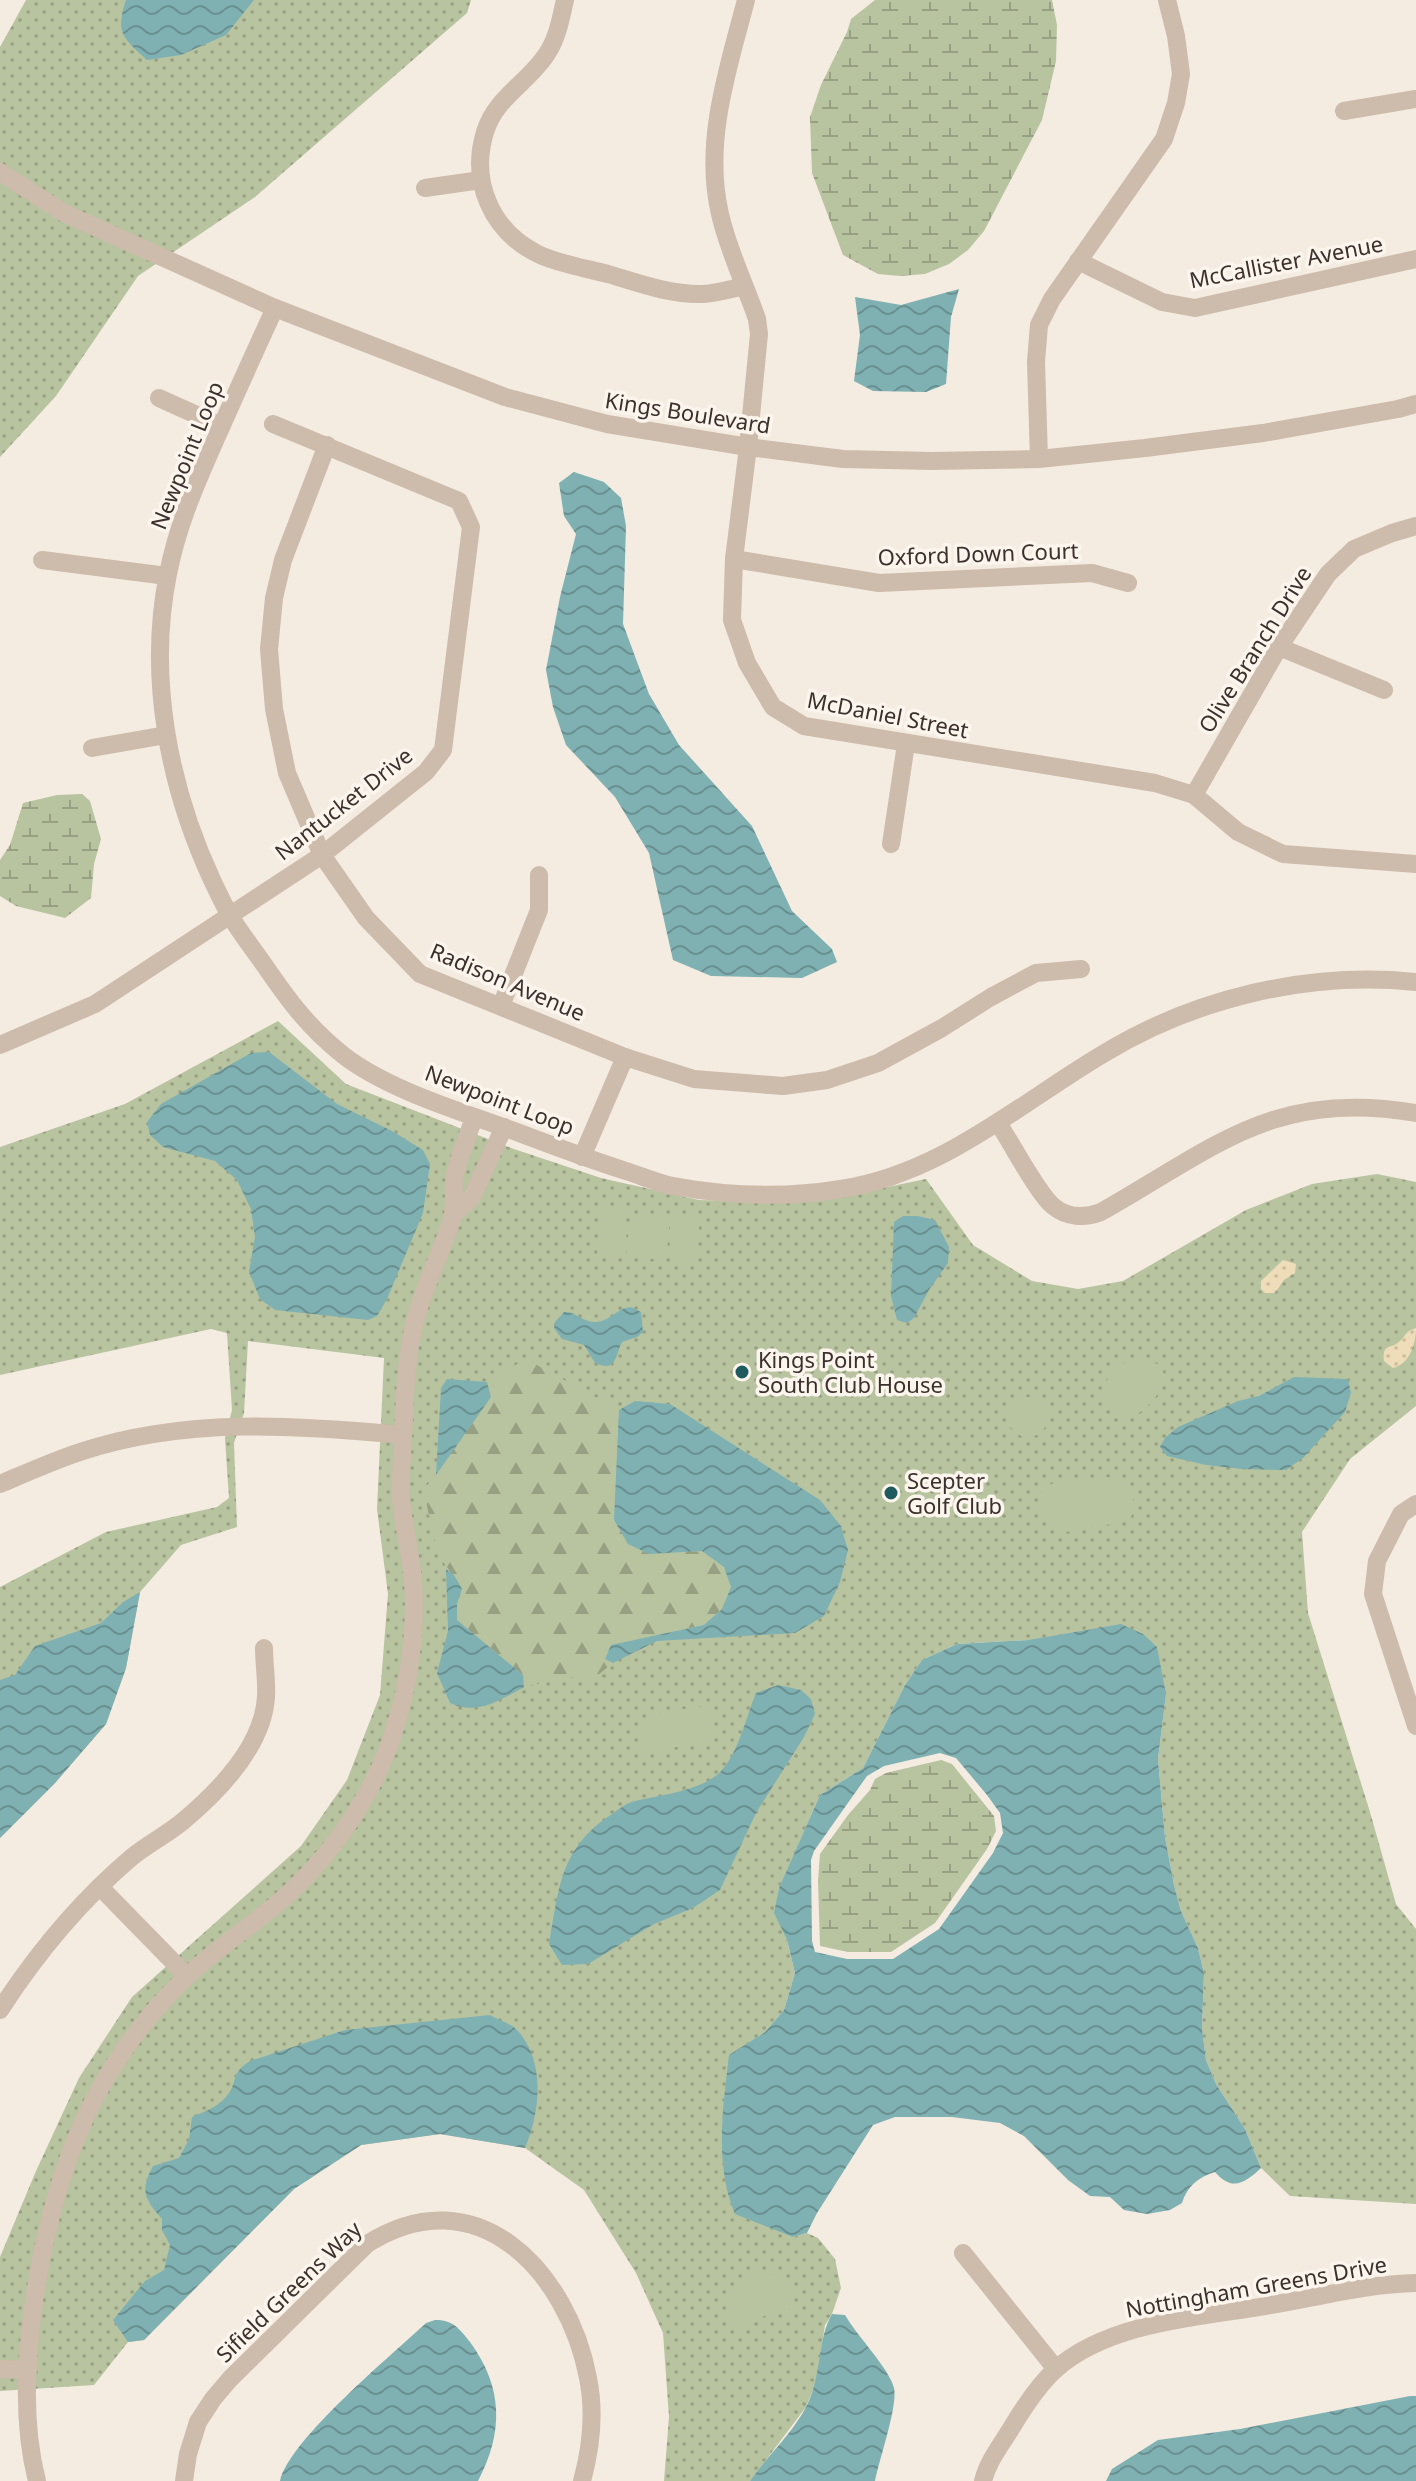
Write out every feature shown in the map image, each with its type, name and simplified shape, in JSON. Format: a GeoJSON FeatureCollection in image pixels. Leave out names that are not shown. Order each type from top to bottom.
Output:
{"type":"FeatureCollection","features":[{"type":"Feature","properties":{"kind":"street"},"geometry":{"type":"LineString","coordinates":[[565,0],[548,52],[491,116],[481,148],[481,180],[487,204],[502,227],[517,242],[541,256],[678,292],[702,294],[744,286]]}},
{"type":"Feature","properties":{"kind":"street","name":"McDaniel Street"},"geometry":{"type":"LineString","coordinates":[[746,0],[719,111],[714,173],[720,214],[757,319],[759,334],[734,559],[732,620],[747,663],[773,707],[804,726],[1155,783],[1194,795],[1238,832],[1283,854],[1416,864]]}},
{"type":"Feature","properties":{"kind":"street"},"geometry":{"type":"LineString","coordinates":[[1039,459],[1036,362],[1039,325],[1052,299],[1164,139],[1176,103],[1181,74],[1167,0]]}},
{"type":"Feature","properties":{"kind":"street"},"geometry":{"type":"LineString","coordinates":[[1344,111],[1416,99]]}},
{"type":"Feature","properties":{"kind":"street","name":"Kings Boulevard"},"geometry":{"type":"LineString","coordinates":[[0,172],[64,213],[275,308],[505,397],[607,424],[843,459],[1039,459],[1263,433],[1416,404]]}},
{"type":"Feature","properties":{"kind":"street"},"geometry":{"type":"LineString","coordinates":[[425,188],[481,180]]}},
{"type":"Feature","properties":{"kind":"street","name":"McCallister Avenue"},"geometry":{"type":"LineString","coordinates":[[1078,261],[1162,302],[1195,308],[1416,259]]}},
{"type":"Feature","properties":{"kind":"street","name":"Newpoint Loop"},"geometry":{"type":"LineString","coordinates":[[275,308],[181,519],[167,576],[159,638],[166,735],[195,843],[229,914],[306,1022],[346,1057],[381,1079],[582,1157],[671,1185],[751,1195],[793,1195],[846,1189],[933,1160],[998,1123],[1102,1054],[1148,1028],[1203,1006],[1258,992],[1309,984],[1364,979],[1416,982]]}},
{"type":"Feature","properties":{"kind":"street"},"geometry":{"type":"LineString","coordinates":[[159,398],[221,426]]}},
{"type":"Feature","properties":{"kind":"street","name":"Nantucket Drive"},"geometry":{"type":"LineString","coordinates":[[0,1045],[95,1004],[322,855],[426,772],[443,750],[471,527],[459,501],[273,424]]}},
{"type":"Feature","properties":{"kind":"street","name":"Radison Avenue"},"geometry":{"type":"LineString","coordinates":[[327,445],[283,560],[274,598],[269,649],[274,709],[287,773],[322,855],[366,918],[420,974],[625,1057],[694,1079],[783,1086],[827,1080],[878,1063],[1036,973],[1081,969]]}},
{"type":"Feature","properties":{"kind":"street","name":"Olive Branch Drive"},"geometry":{"type":"LineString","coordinates":[[1194,795],[1279,647],[1328,574],[1354,549],[1416,526]]}},
{"type":"Feature","properties":{"kind":"street","name":"Oxford Down Court"},"geometry":{"type":"LineString","coordinates":[[734,559],[879,583],[1092,573],[1128,583]]}},
{"type":"Feature","properties":{"kind":"street"},"geometry":{"type":"LineString","coordinates":[[42,560],[167,576]]}},
{"type":"Feature","properties":{"kind":"street"},"geometry":{"type":"LineString","coordinates":[[1279,647],[1384,690]]}},
{"type":"Feature","properties":{"kind":"street"},"geometry":{"type":"LineString","coordinates":[[92,748],[166,735]]}},
{"type":"Feature","properties":{"kind":"street"},"geometry":{"type":"LineString","coordinates":[[891,844],[906,744]]}},
{"type":"Feature","properties":{"kind":"street"},"geometry":{"type":"LineString","coordinates":[[501,1006],[539,910],[539,875]]}},
{"type":"Feature","properties":{"kind":"street"},"geometry":{"type":"LineString","coordinates":[[582,1157],[625,1057]]}},
{"type":"Feature","properties":{"kind":"street"},"geometry":{"type":"LineString","coordinates":[[998,1123],[1047,1200],[1059,1210],[1083,1216],[1101,1212],[1220,1141],[1270,1119],[1337,1106],[1387,1108],[1416,1113]]}},
{"type":"Feature","properties":{"kind":"street"},"geometry":{"type":"LineString","coordinates":[[37,2481],[28,2418],[32,2317],[53,2203],[87,2111],[119,2056],[142,2025],[187,1976],[277,1904],[323,1857],[360,1805],[388,1749],[405,1691],[413,1630],[413,1581],[402,1501],[403,1435],[413,1326],[453,1215],[456,1174],[474,1117]]}},
{"type":"Feature","properties":{"kind":"street"},"geometry":{"type":"LineString","coordinates":[[453,1215],[472,1197],[504,1127]]}},
{"type":"Feature","properties":{"kind":"street"},"geometry":{"type":"LineString","coordinates":[[0,1484],[81,1451],[174,1431],[281,1425],[403,1435]]}},
{"type":"Feature","properties":{"kind":"street"},"geometry":{"type":"LineString","coordinates":[[1416,1504],[1401,1514],[1377,1561],[1373,1594],[1416,1726]]}},
{"type":"Feature","properties":{"kind":"street"},"geometry":{"type":"LineString","coordinates":[[0,2010],[32,1961],[70,1917],[133,1856],[181,1822],[220,1786],[243,1755],[259,1729],[266,1698],[264,1648]]}},
{"type":"Feature","properties":{"kind":"street"},"geometry":{"type":"LineString","coordinates":[[100,1887],[187,1976]]}},
{"type":"Feature","properties":{"kind":"street","name":"Sifield Greens Way"},"geometry":{"type":"LineString","coordinates":[[184,2481],[198,2422],[230,2379],[367,2244],[406,2225],[438,2220],[478,2226],[505,2238],[540,2273],[566,2314],[581,2351],[590,2392],[590,2439],[582,2481]]}},
{"type":"Feature","properties":{"kind":"street"},"geometry":{"type":"LineString","coordinates":[[963,2253],[1056,2369]]}},
{"type":"Feature","properties":{"kind":"street","name":"Nottingham Greens Drive"},"geometry":{"type":"LineString","coordinates":[[983,2481],[996,2450],[1026,2404],[1056,2369],[1093,2345],[1128,2332],[1355,2288],[1416,2283]]}},
{"type":"Feature","properties":{"kind":"street"},"geometry":{"type":"LineString","coordinates":[[0,2369],[28,2370]]}},
{"type":"Feature","properties":{"kind":"green space"},"geometry":{"type":"Polygon","coordinates":[[[26,0],[471,0],[467,13],[255,197],[138,276],[56,396],[0,457],[0,47],[26,0]]]}},
{"type":"Feature","properties":{"kind":"green space"},"geometry":{"type":"Polygon","coordinates":[[[875,0],[1052,0],[1057,25],[1056,61],[1042,120],[984,231],[968,250],[949,264],[925,274],[878,274],[843,255],[812,173],[810,117],[821,85],[851,19],[875,0]]]}},
{"type":"Feature","properties":{"kind":"green space"},"geometry":{"type":"Polygon","coordinates":[[[82,794],[90,801],[101,839],[94,864],[91,898],[65,918],[16,906],[0,896],[0,860],[10,845],[23,803],[57,795],[82,794]]]}},
{"type":"Feature","properties":{"kind":"green space","name":"Scepter Golf Club"},"geometry":{"type":"Polygon","coordinates":[[[278,1021],[346,1084],[514,1149],[601,1178],[699,1200],[759,1202],[834,1198],[926,1179],[973,1245],[1032,1281],[1078,1289],[1123,1281],[1246,1210],[1312,1184],[1377,1174],[1416,1182],[1416,1406],[1350,1459],[1302,1532],[1308,1613],[1396,1904],[1416,1929],[1416,2204],[1290,2196],[1261,2168],[1245,2129],[1216,2084],[1206,2060],[1202,2028],[1204,1973],[1198,1948],[1181,1911],[1165,1837],[1158,1759],[1166,1693],[1029,1640],[957,1644],[922,1660],[905,1685],[863,1768],[820,1795],[779,1889],[775,1913],[787,1940],[795,1973],[784,2010],[765,2032],[729,2056],[793,2237],[807,2233],[818,2238],[835,2259],[841,2288],[825,2325],[816,2382],[806,2407],[750,2481],[664,2481],[669,2417],[663,2333],[636,2273],[584,2190],[525,2148],[440,2134],[361,2145],[294,2189],[144,2340],[128,2342],[94,2385],[0,2391],[0,2257],[79,2078],[132,1997],[301,1846],[347,1780],[380,1695],[388,1594],[377,1509],[384,1358],[248,1341],[244,1413],[234,1443],[237,1527],[181,1545],[140,1592],[126,1668],[106,1724],[55,1783],[0,1838],[0,1587],[106,1532],[217,1507],[229,1498],[225,1438],[232,1410],[227,1333],[211,1329],[0,1375],[0,1147],[125,1104],[278,1021]]]}},
{"type":"Feature","properties":{"kind":"green space"},"geometry":{"type":"Polygon","coordinates":[[[601,1208],[627,1210],[623,1257],[597,1255],[601,1208]]]}},
{"type":"Feature","properties":{"kind":"green space"},"geometry":{"type":"Polygon","coordinates":[[[673,1213],[700,1218],[696,1263],[670,1261],[673,1213]]]}},
{"type":"Feature","properties":{"kind":"green space"},"geometry":{"type":"Polygon","coordinates":[[[630,1216],[670,1218],[666,1260],[626,1257],[630,1216]]]}},
{"type":"Feature","properties":{"kind":"green space"},"geometry":{"type":"Polygon","coordinates":[[[526,1359],[619,1410],[614,1520],[649,1554],[702,1551],[724,1567],[731,1587],[722,1609],[704,1625],[611,1645],[605,1658],[613,1663],[594,1678],[569,1677],[524,1687],[523,1675],[457,1620],[457,1604],[462,1589],[438,1554],[426,1502],[426,1487],[491,1397],[487,1382],[526,1359]]]}},
{"type":"Feature","properties":{"kind":"green space"},"geometry":{"type":"Polygon","coordinates":[[[1138,1359],[1155,1363],[1163,1371],[1163,1382],[1148,1406],[1136,1415],[1116,1418],[1105,1398],[1107,1382],[1114,1368],[1138,1359]]]}},
{"type":"Feature","properties":{"kind":"green space"},"geometry":{"type":"Polygon","coordinates":[[[1028,1397],[1042,1403],[1048,1417],[1042,1431],[1028,1437],[1014,1431],[1008,1417],[1014,1403],[1028,1397]]]}},
{"type":"Feature","properties":{"kind":"green space"},"geometry":{"type":"Polygon","coordinates":[[[1106,1477],[1121,1481],[1131,1492],[1134,1505],[1129,1520],[1069,1532],[1050,1528],[1040,1500],[1045,1488],[1062,1482],[1106,1477]]]}},
{"type":"Feature","properties":{"kind":"green space"},"geometry":{"type":"Polygon","coordinates":[[[697,1706],[709,1709],[712,1715],[712,1727],[707,1739],[647,1755],[640,1746],[638,1733],[645,1720],[697,1706]]]}},
{"type":"Feature","properties":{"kind":"green space"},"geometry":{"type":"Polygon","coordinates":[[[941,1760],[952,1764],[994,1816],[996,1831],[987,1849],[935,1923],[891,1952],[848,1952],[820,1946],[820,1854],[870,1790],[875,1779],[886,1773],[941,1760]]]}},
{"type":"Feature","properties":{"kind":"green space"},"geometry":{"type":"Polygon","coordinates":[[[770,2273],[790,2289],[794,2295],[793,2306],[787,2311],[762,2317],[746,2327],[734,2326],[728,2305],[734,2288],[749,2277],[770,2273]]]}},
{"type":"Feature","properties":{"kind":"sand"},"geometry":{"type":"Polygon","coordinates":[[[1283,1260],[1296,1264],[1295,1273],[1284,1280],[1275,1293],[1265,1293],[1261,1289],[1261,1281],[1283,1260]]]}},
{"type":"Feature","properties":{"kind":"sand"},"geometry":{"type":"Polygon","coordinates":[[[1416,1328],[1411,1352],[1404,1362],[1393,1368],[1384,1361],[1386,1349],[1416,1328]]]}},
{"type":"Feature","properties":{"kind":"water"},"geometry":{"type":"Polygon","coordinates":[[[126,0],[254,0],[226,35],[181,55],[147,60],[123,34],[121,20],[126,0]]]}},
{"type":"Feature","properties":{"kind":"water"},"geometry":{"type":"Polygon","coordinates":[[[959,289],[951,317],[946,384],[926,392],[873,391],[854,381],[860,335],[855,297],[901,305],[959,289]]]}},
{"type":"Feature","properties":{"kind":"water"},"geometry":{"type":"Polygon","coordinates":[[[574,472],[604,482],[621,498],[626,526],[623,624],[649,694],[679,745],[752,826],[792,911],[832,949],[837,962],[802,978],[711,976],[673,960],[649,853],[615,797],[566,745],[553,707],[546,670],[576,534],[564,516],[559,483],[574,472]]]}},
{"type":"Feature","properties":{"kind":"water"},"geometry":{"type":"Polygon","coordinates":[[[269,1052],[337,1104],[423,1150],[430,1164],[423,1213],[387,1299],[377,1316],[368,1320],[275,1310],[260,1299],[249,1272],[255,1237],[251,1209],[237,1180],[215,1161],[163,1147],[150,1135],[147,1122],[161,1104],[251,1053],[269,1052]]]}},
{"type":"Feature","properties":{"kind":"water"},"geometry":{"type":"Polygon","coordinates":[[[903,1216],[935,1220],[949,1247],[948,1263],[914,1318],[907,1323],[897,1320],[891,1296],[894,1222],[903,1216]]]}},
{"type":"Feature","properties":{"kind":"water"},"geometry":{"type":"Polygon","coordinates":[[[631,1307],[641,1312],[643,1332],[622,1342],[614,1362],[608,1366],[595,1363],[584,1345],[562,1339],[554,1328],[564,1312],[595,1322],[631,1307]]]}},
{"type":"Feature","properties":{"kind":"water"},"geometry":{"type":"Polygon","coordinates":[[[1294,1377],[1348,1379],[1351,1393],[1345,1412],[1303,1458],[1286,1470],[1206,1465],[1167,1456],[1160,1447],[1178,1427],[1238,1401],[1259,1396],[1294,1377]]]}},
{"type":"Feature","properties":{"kind":"water"},"geometry":{"type":"Polygon","coordinates":[[[447,1379],[487,1382],[491,1397],[436,1475],[441,1388],[447,1379]]]}},
{"type":"Feature","properties":{"kind":"water"},"geometry":{"type":"Polygon","coordinates":[[[635,1401],[670,1404],[820,1500],[841,1526],[848,1550],[840,1582],[824,1616],[795,1633],[657,1641],[613,1663],[605,1659],[611,1645],[704,1625],[722,1609],[731,1587],[724,1567],[702,1551],[649,1554],[628,1544],[614,1520],[619,1410],[635,1401]]]}},
{"type":"Feature","properties":{"kind":"water"},"geometry":{"type":"Polygon","coordinates":[[[446,1569],[454,1575],[462,1589],[457,1604],[457,1620],[523,1675],[524,1687],[488,1705],[470,1708],[450,1703],[437,1673],[448,1631],[446,1569]]]}},
{"type":"Feature","properties":{"kind":"water"},"geometry":{"type":"Polygon","coordinates":[[[140,1592],[126,1668],[106,1724],[55,1783],[0,1838],[0,1680],[15,1675],[35,1646],[101,1623],[123,1602],[140,1592]]]}},
{"type":"Feature","properties":{"kind":"water"},"geometry":{"type":"Polygon","coordinates":[[[1121,1624],[1143,1634],[1157,1647],[1166,1694],[1158,1759],[1165,1837],[1181,1911],[1198,1948],[1204,1973],[1202,2028],[1206,2060],[1216,2084],[1245,2129],[1261,2168],[1238,2183],[1227,2182],[1215,2172],[1209,2174],[1190,2187],[1182,2203],[1170,2210],[1147,2214],[1124,2210],[1110,2197],[1090,2196],[1068,2180],[1024,2136],[1000,2123],[952,2117],[895,2117],[873,2125],[807,2233],[793,2237],[735,2214],[728,2195],[722,2156],[729,2055],[765,2032],[784,2010],[795,1973],[787,1940],[774,1913],[779,1888],[820,1795],[863,1768],[905,1685],[922,1660],[957,1644],[1029,1640],[1121,1624]],[[940,1753],[884,1766],[867,1776],[814,1851],[811,1860],[812,1941],[815,1952],[847,1959],[893,1959],[939,1929],[993,1853],[1003,1833],[1000,1813],[956,1758],[940,1753]]]}},
{"type":"Feature","properties":{"kind":"water"},"geometry":{"type":"Polygon","coordinates":[[[778,1685],[801,1690],[811,1699],[815,1714],[756,1813],[720,1890],[693,1908],[654,1924],[588,1964],[562,1965],[549,1944],[564,1872],[580,1843],[592,1829],[628,1803],[688,1789],[717,1775],[730,1759],[756,1693],[778,1685]]]}},
{"type":"Feature","properties":{"kind":"water"},"geometry":{"type":"Polygon","coordinates":[[[490,2015],[518,2031],[533,2058],[537,2104],[525,2148],[440,2134],[361,2145],[294,2189],[144,2340],[128,2342],[113,2320],[145,2281],[164,2270],[170,2245],[162,2230],[162,2219],[146,2194],[149,2174],[153,2166],[179,2158],[189,2139],[192,2117],[226,2097],[243,2066],[345,2030],[490,2015]]]}},
{"type":"Feature","properties":{"kind":"water"},"geometry":{"type":"Polygon","coordinates":[[[832,2314],[845,2315],[886,2371],[894,2388],[891,2420],[875,2481],[750,2481],[807,2405],[832,2314]]]}},
{"type":"Feature","properties":{"kind":"water"},"geometry":{"type":"Polygon","coordinates":[[[435,2320],[451,2323],[466,2337],[481,2359],[494,2393],[496,2427],[478,2481],[280,2481],[287,2464],[321,2421],[426,2323],[435,2320]]]}},
{"type":"Feature","properties":{"kind":"water"},"geometry":{"type":"Polygon","coordinates":[[[1416,2396],[1416,2481],[1106,2481],[1112,2469],[1158,2440],[1240,2429],[1416,2396]]]}},
{"type":"Feature","properties":{"kind":"place","name":"Kings Point South Club House"},"geometry":{"type":"Point","coordinates":[742,1372]}},
{"type":"Feature","properties":{"kind":"place","name":"Scepter Golf Club"},"geometry":{"type":"Point","coordinates":[891,1493]}}]}
